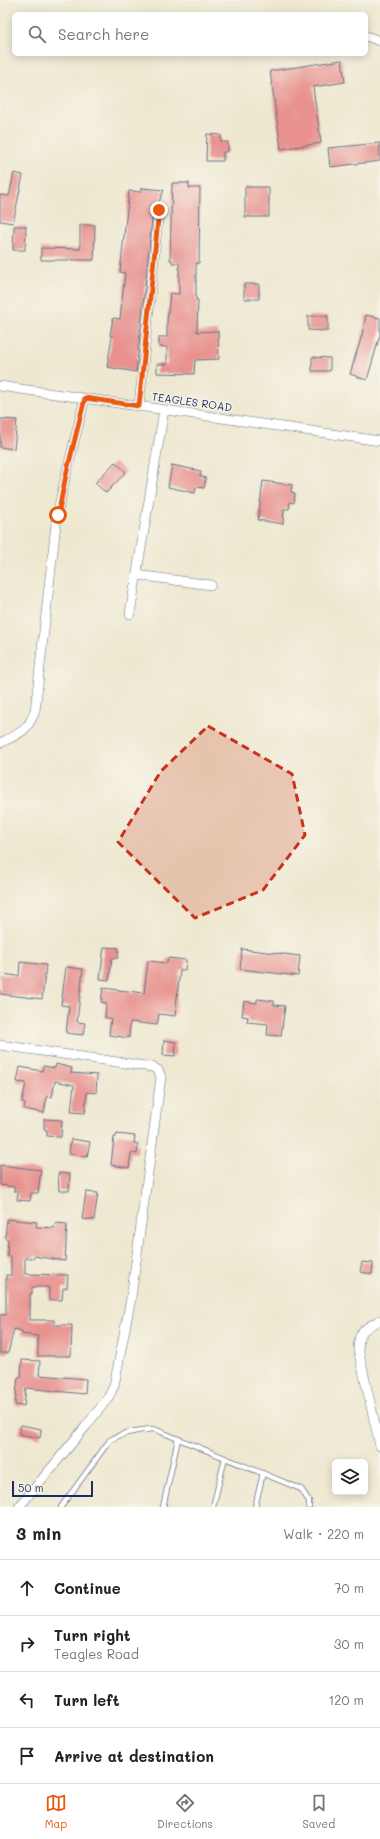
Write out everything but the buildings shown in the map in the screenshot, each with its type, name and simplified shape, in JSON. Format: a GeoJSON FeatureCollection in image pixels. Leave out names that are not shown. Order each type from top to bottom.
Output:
{"type":"FeatureCollection","features":[{"type":"Feature","properties":{"kind":"street"},"geometry":{"type":"LineString","coordinates":[[368,37],[380,41]]}},
{"type":"Feature","properties":{"kind":"street"},"geometry":{"type":"LineString","coordinates":[[139,406],[159,210]]}},
{"type":"Feature","properties":{"kind":"street","name":"TEAGLES ROAD"},"geometry":{"type":"LineString","coordinates":[[0,386],[380,441]]}},
{"type":"Feature","properties":{"kind":"street"},"geometry":{"type":"LineString","coordinates":[[0,743],[22,732],[31,723],[35,711],[58,515],[85,398]]}},
{"type":"Feature","properties":{"kind":"street"},"geometry":{"type":"LineString","coordinates":[[130,614],[164,410]]}},
{"type":"Feature","properties":{"kind":"street"},"geometry":{"type":"LineString","coordinates":[[137,575],[211,585]]}},
{"type":"Feature","properties":{"kind":"street"},"geometry":{"type":"LineString","coordinates":[[0,1045],[152,1067],[158,1070],[161,1077],[130,1298],[114,1386],[108,1398],[86,1426],[18,1507]]}},
{"type":"Feature","properties":{"kind":"street"},"geometry":{"type":"LineString","coordinates":[[380,1320],[363,1329],[358,1337],[358,1349],[380,1446]]}},
{"type":"Feature","properties":{"kind":"lane"},"geometry":{"type":"LineString","coordinates":[[61,1507],[110,1440],[121,1434],[154,1429],[301,1488],[309,1501],[309,1507]]}},
{"type":"Feature","properties":{"kind":"lane"},"geometry":{"type":"LineString","coordinates":[[163,1507],[178,1439]]}},
{"type":"Feature","properties":{"kind":"lane"},"geometry":{"type":"LineString","coordinates":[[213,1507],[225,1458]]}},
{"type":"Feature","properties":{"kind":"lane"},"geometry":{"type":"LineString","coordinates":[[255,1507],[263,1473]]}},
{"type":"Feature","properties":{"kind":"highlighted area"},"geometry":{"type":"Polygon","coordinates":[[[208,726],[292,774],[305,835],[263,890],[195,918],[118,842],[161,771],[208,726]]]}},
{"type":"Feature","properties":{"kind":"route"},"geometry":{"type":"LineString","coordinates":[[58,515],[85,398],[139,406],[159,210]]}}]}
